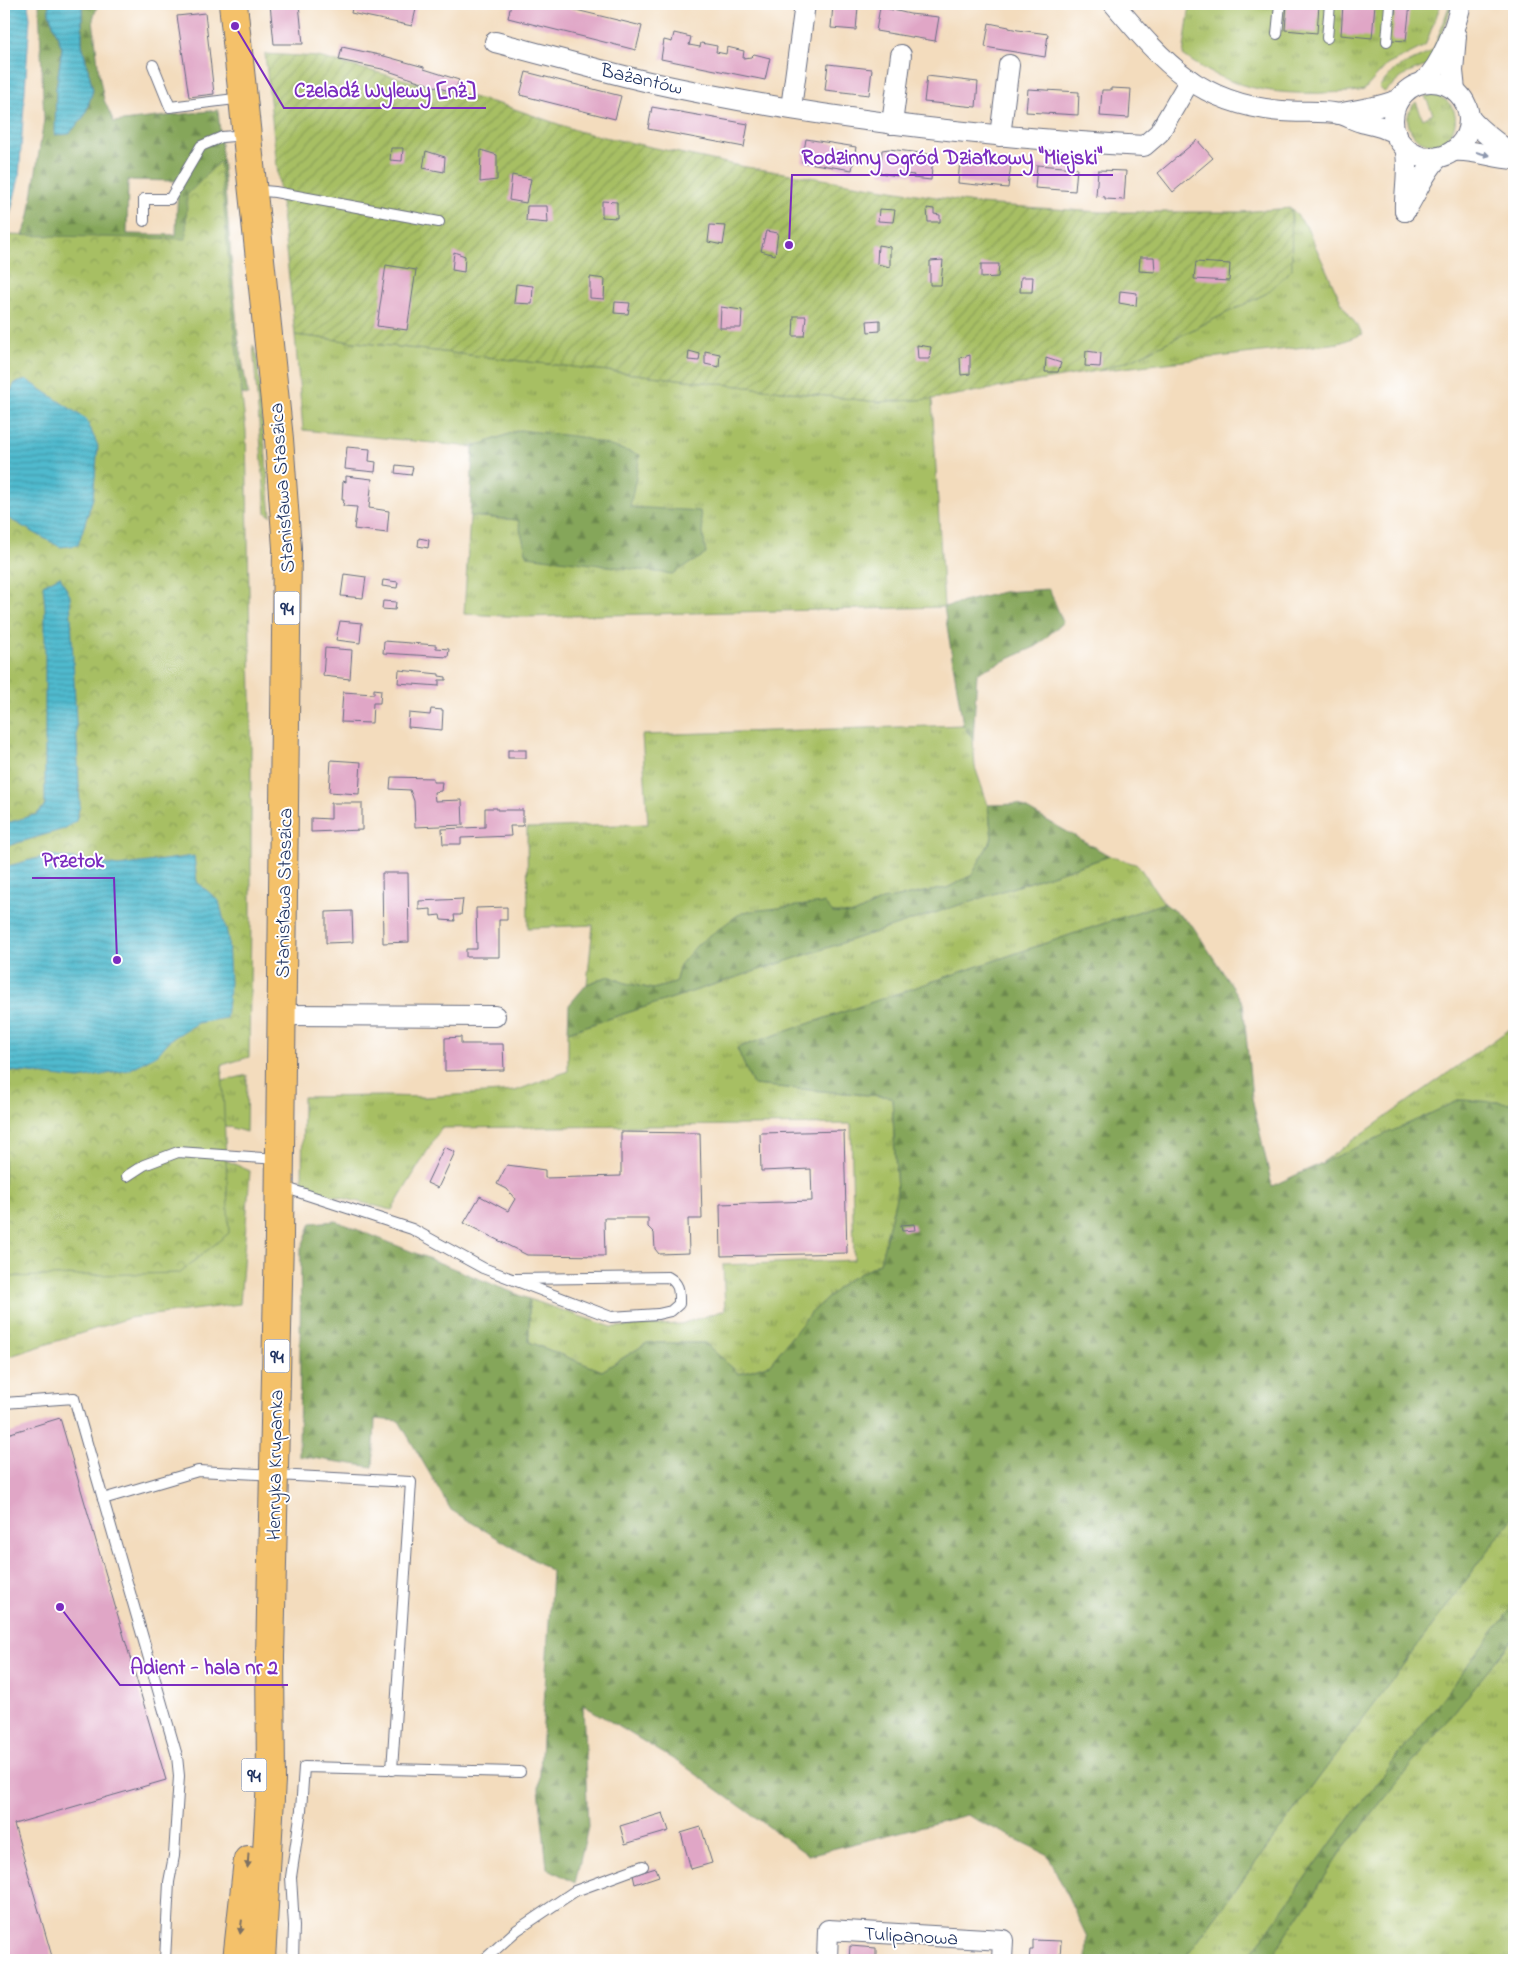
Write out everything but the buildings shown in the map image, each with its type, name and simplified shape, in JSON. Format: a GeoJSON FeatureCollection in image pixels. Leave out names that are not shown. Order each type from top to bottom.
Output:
{"type":"FeatureCollection","features":[{"type":"Feature","properties":{"kind":"main road","name":"Stanisława Staszica"},"geometry":{"type":"LineString","coordinates":[[233,4],[280,448],[287,548],[279,1214]]}},
{"type":"Feature","properties":{"kind":"main road","name":"Henryka Krupanka"},"geometry":{"type":"LineString","coordinates":[[261,1960],[271,1780],[270,1656],[279,1214]]}},
{"type":"Feature","properties":{"kind":"main road","name":"Henryka Krupanka"},"geometry":{"type":"LineString","coordinates":[[237,1960],[245,1894],[254,1775],[270,1656]]}},
{"type":"Feature","properties":{"kind":"street"},"geometry":{"type":"LineString","coordinates":[[790,108],[805,4]]}},
{"type":"Feature","properties":{"kind":"street"},"geometry":{"type":"LineString","coordinates":[[1114,4],[1158,54],[1190,80],[1223,98],[1253,107],[1283,111],[1339,114],[1385,128],[1422,156],[1470,151],[1496,158],[1514,158]]}},
{"type":"Feature","properties":{"kind":"street"},"geometry":{"type":"LineString","coordinates":[[1423,82],[1436,65],[1459,12]]}},
{"type":"Feature","properties":{"kind":"street"},"geometry":{"type":"LineString","coordinates":[[1455,90],[1453,71],[1459,12]]}},
{"type":"Feature","properties":{"kind":"street","name":"Bażantów"},"geometry":{"type":"LineString","coordinates":[[495,42],[648,82],[790,108],[892,124],[1000,136],[1144,146],[1159,133],[1190,80]]}},
{"type":"Feature","properties":{"kind":"street"},"geometry":{"type":"LineString","coordinates":[[892,124],[901,55]]}},
{"type":"Feature","properties":{"kind":"street"},"geometry":{"type":"LineString","coordinates":[[1000,136],[1009,65]]}},
{"type":"Feature","properties":{"kind":"street"},"geometry":{"type":"LineString","coordinates":[[1339,114],[1360,108],[1386,105],[1399,99],[1410,88],[1423,82],[1440,82],[1455,90],[1467,105],[1469,125],[1464,140],[1427,172],[1405,211],[1404,190],[1407,161],[1393,117],[1399,99]]}},
{"type":"Feature","properties":{"kind":"street"},"geometry":{"type":"LineString","coordinates":[[1469,117],[1478,128],[1498,142],[1514,158]]}},
{"type":"Feature","properties":{"kind":"street"},"geometry":{"type":"LineString","coordinates":[[282,1015],[495,1016]]}},
{"type":"Feature","properties":{"kind":"street","name":"Tulipanowa"},"geometry":{"type":"LineString","coordinates":[[826,1960],[828,1930],[1003,1940],[1002,1960]]}},
{"type":"Feature","properties":{"kind":"lane"},"geometry":{"type":"LineString","coordinates":[[1277,34],[1280,4]]}},
{"type":"Feature","properties":{"kind":"lane"},"geometry":{"type":"LineString","coordinates":[[1327,38],[1330,4]]}},
{"type":"Feature","properties":{"kind":"lane"},"geometry":{"type":"LineString","coordinates":[[1386,41],[1390,4]]}},
{"type":"Feature","properties":{"kind":"lane"},"geometry":{"type":"LineString","coordinates":[[153,65],[170,107],[243,98]]}},
{"type":"Feature","properties":{"kind":"lane"},"geometry":{"type":"LineString","coordinates":[[144,221],[144,199],[170,198],[201,146],[222,137],[247,135]]}},
{"type":"Feature","properties":{"kind":"lane"},"geometry":{"type":"LineString","coordinates":[[253,190],[275,192],[439,222]]}},
{"type":"Feature","properties":{"kind":"lane"},"geometry":{"type":"LineString","coordinates":[[126,1176],[144,1165],[178,1152],[279,1173],[412,1229],[483,1268],[514,1280],[611,1316],[658,1314],[671,1311],[679,1304],[679,1290],[676,1282],[668,1277],[514,1280]]}},
{"type":"Feature","properties":{"kind":"lane"},"geometry":{"type":"LineString","coordinates":[[4,1403],[74,1398],[177,1756],[179,1776],[174,1856],[169,1882],[165,1960]]}},
{"type":"Feature","properties":{"kind":"lane"},"geometry":{"type":"LineString","coordinates":[[103,1500],[198,1471],[411,1482],[392,1770]]}},
{"type":"Feature","properties":{"kind":"lane"},"geometry":{"type":"LineString","coordinates":[[293,1960],[294,1926],[291,1877],[301,1810],[304,1767],[520,1772]]}},
{"type":"Feature","properties":{"kind":"lane"},"geometry":{"type":"LineString","coordinates":[[484,1960],[517,1930],[575,1891],[643,1866]]}},
{"type":"Feature","properties":{"kind":"green space"},"geometry":{"type":"Polygon","coordinates":[[[39,4],[49,4],[49,13],[62,48],[56,89],[69,134],[85,115],[93,90],[82,44],[82,4],[98,4],[93,19],[99,74],[104,100],[114,122],[218,110],[238,336],[248,395],[166,382],[4,299],[29,216],[44,120],[39,4]],[[128,180],[127,234],[176,235],[178,181],[128,180]]]}},
{"type":"Feature","properties":{"kind":"green space"},"geometry":{"type":"Polygon","coordinates":[[[1190,4],[1441,4],[1425,46],[1387,65],[1364,90],[1287,93],[1269,91],[1233,82],[1216,75],[1183,55],[1190,4]]]}},
{"type":"Feature","properties":{"kind":"green space"},"geometry":{"type":"Polygon","coordinates":[[[1450,4],[1452,4],[1444,28],[1428,65],[1406,74],[1384,92],[1379,87],[1395,69],[1429,53],[1434,48],[1450,4]]]}},
{"type":"Feature","properties":{"kind":"green space"},"geometry":{"type":"Polygon","coordinates":[[[265,54],[318,57],[503,105],[581,132],[740,166],[980,204],[1100,212],[1242,212],[1291,208],[1292,269],[1267,293],[1133,359],[1097,371],[932,399],[878,402],[295,335],[265,54]]]}},
{"type":"Feature","properties":{"kind":"green space"},"geometry":{"type":"Polygon","coordinates":[[[1433,95],[1446,100],[1453,108],[1455,118],[1454,127],[1449,136],[1442,142],[1432,144],[1415,137],[1408,123],[1408,116],[1416,102],[1423,119],[1433,114],[1425,96],[1433,95]]]}},
{"type":"Feature","properties":{"kind":"green space"},"geometry":{"type":"Polygon","coordinates":[[[220,161],[235,337],[246,431],[251,697],[249,1057],[222,1065],[229,1233],[179,1273],[4,1277],[4,235],[186,239],[187,195],[220,161]]]}},
{"type":"Feature","properties":{"kind":"green space"},"geometry":{"type":"Polygon","coordinates":[[[1291,208],[1306,226],[1343,306],[1363,334],[1339,343],[1097,371],[1133,359],[1267,293],[1292,222],[1291,208]]]}},
{"type":"Feature","properties":{"kind":"green space"},"geometry":{"type":"Polygon","coordinates":[[[295,335],[878,402],[932,399],[944,607],[524,617],[464,614],[470,516],[519,520],[629,508],[520,430],[473,447],[303,430],[295,335]]]}},
{"type":"Feature","properties":{"kind":"green space"},"geometry":{"type":"Polygon","coordinates":[[[253,345],[257,355],[271,516],[266,513],[253,345]]]}},
{"type":"Feature","properties":{"kind":"green space"},"geometry":{"type":"Polygon","coordinates":[[[520,430],[581,437],[640,455],[630,507],[700,511],[706,554],[672,574],[527,556],[518,520],[470,516],[473,447],[520,430]]]}},
{"type":"Feature","properties":{"kind":"green space"},"geometry":{"type":"Polygon","coordinates":[[[1049,589],[1063,622],[1037,646],[977,673],[973,739],[963,725],[944,607],[1003,592],[1049,589]]]}},
{"type":"Feature","properties":{"kind":"green space"},"geometry":{"type":"Polygon","coordinates":[[[963,725],[973,739],[975,767],[988,805],[992,838],[972,875],[947,888],[882,900],[854,914],[833,913],[680,965],[675,983],[653,989],[625,983],[609,976],[587,984],[593,925],[528,928],[527,828],[648,824],[642,735],[963,725]]]}},
{"type":"Feature","properties":{"kind":"green space"},"geometry":{"type":"Polygon","coordinates":[[[1018,804],[1110,856],[568,1032],[569,1005],[587,984],[609,976],[625,983],[653,989],[675,983],[680,965],[698,944],[742,912],[824,903],[833,913],[854,914],[882,900],[947,888],[972,875],[992,838],[988,805],[1018,804]]]}},
{"type":"Feature","properties":{"kind":"green space"},"geometry":{"type":"Polygon","coordinates":[[[1110,856],[1138,865],[1164,903],[737,1048],[753,1085],[892,1097],[897,1193],[880,1263],[846,1281],[809,1315],[770,1364],[739,1374],[705,1343],[647,1343],[602,1371],[529,1342],[529,1299],[612,1327],[681,1324],[725,1310],[723,1265],[854,1260],[851,1124],[441,1128],[392,1210],[302,1188],[303,1097],[425,1097],[515,1091],[568,1071],[568,1032],[1110,856]]]}},
{"type":"Feature","properties":{"kind":"green space"},"geometry":{"type":"Polygon","coordinates":[[[1164,903],[1192,925],[1243,1003],[1252,1098],[1272,1186],[1460,1100],[1514,1103],[1514,1516],[1183,1960],[1086,1960],[1087,1937],[1048,1855],[967,1815],[808,1855],[686,1767],[583,1705],[588,1827],[575,1883],[547,1868],[539,1789],[552,1571],[451,1510],[399,1421],[375,1419],[373,1467],[299,1456],[301,1249],[311,1223],[336,1221],[529,1299],[529,1342],[602,1371],[647,1343],[705,1343],[739,1374],[770,1364],[809,1315],[846,1281],[880,1263],[897,1193],[892,1097],[753,1085],[737,1048],[1164,903]]]}},
{"type":"Feature","properties":{"kind":"green space"},"geometry":{"type":"Polygon","coordinates":[[[1514,1026],[1514,1103],[1460,1100],[1317,1166],[1514,1026]]]}},
{"type":"Feature","properties":{"kind":"green space"},"geometry":{"type":"Polygon","coordinates":[[[4,1070],[215,1083],[247,1075],[246,1132],[209,1121],[221,1158],[250,1171],[240,1304],[129,1318],[4,1358],[4,1070]]]}},
{"type":"Feature","properties":{"kind":"green space"},"geometry":{"type":"Polygon","coordinates":[[[1514,1516],[1514,1605],[1334,1839],[1247,1960],[1183,1960],[1514,1516]]]}},
{"type":"Feature","properties":{"kind":"green space"},"geometry":{"type":"Polygon","coordinates":[[[1514,1605],[1514,1638],[1343,1849],[1270,1960],[1247,1960],[1334,1839],[1514,1605]]]}},
{"type":"Feature","properties":{"kind":"green space"},"geometry":{"type":"Polygon","coordinates":[[[1514,1638],[1514,1960],[1270,1960],[1343,1849],[1514,1638]]]}},
{"type":"Feature","properties":{"kind":"water"},"geometry":{"type":"Polygon","coordinates":[[[4,4],[28,4],[30,18],[19,178],[4,240],[4,4]]]}},
{"type":"Feature","properties":{"kind":"water"},"geometry":{"type":"Polygon","coordinates":[[[49,4],[82,4],[82,44],[93,90],[85,115],[69,134],[55,135],[56,89],[62,48],[49,13],[49,4]]]}},
{"type":"Feature","properties":{"kind":"water"},"geometry":{"type":"Polygon","coordinates":[[[27,380],[86,419],[98,446],[93,498],[78,545],[60,547],[4,516],[4,403],[15,383],[27,380]]]}},
{"type":"Feature","properties":{"kind":"water"},"geometry":{"type":"Polygon","coordinates":[[[60,576],[70,596],[80,805],[76,821],[64,829],[4,847],[4,824],[37,814],[45,805],[45,607],[43,585],[60,576]]]}},
{"type":"Feature","properties":{"kind":"water"},"geometry":{"type":"Polygon","coordinates":[[[50,855],[118,866],[194,856],[197,882],[219,901],[228,937],[230,983],[226,1018],[197,1023],[170,1040],[158,1054],[129,1070],[79,1079],[4,1070],[4,867],[50,855]]]}},
{"type":"Feature","properties":{"kind":"place","name":"Czeladź Wylewy [nż]"},"geometry":{"type":"Point","coordinates":[235,26]}},
{"type":"Feature","properties":{"kind":"place","name":"Rodzinny Ogród Działkowy \"Miejski\""},"geometry":{"type":"Point","coordinates":[789,245]}},
{"type":"Feature","properties":{"kind":"place","name":"Przetok"},"geometry":{"type":"Point","coordinates":[117,960]}},
{"type":"Feature","properties":{"kind":"place","name":"Adient - hala nr 2"},"geometry":{"type":"Point","coordinates":[60,1607]}}]}
